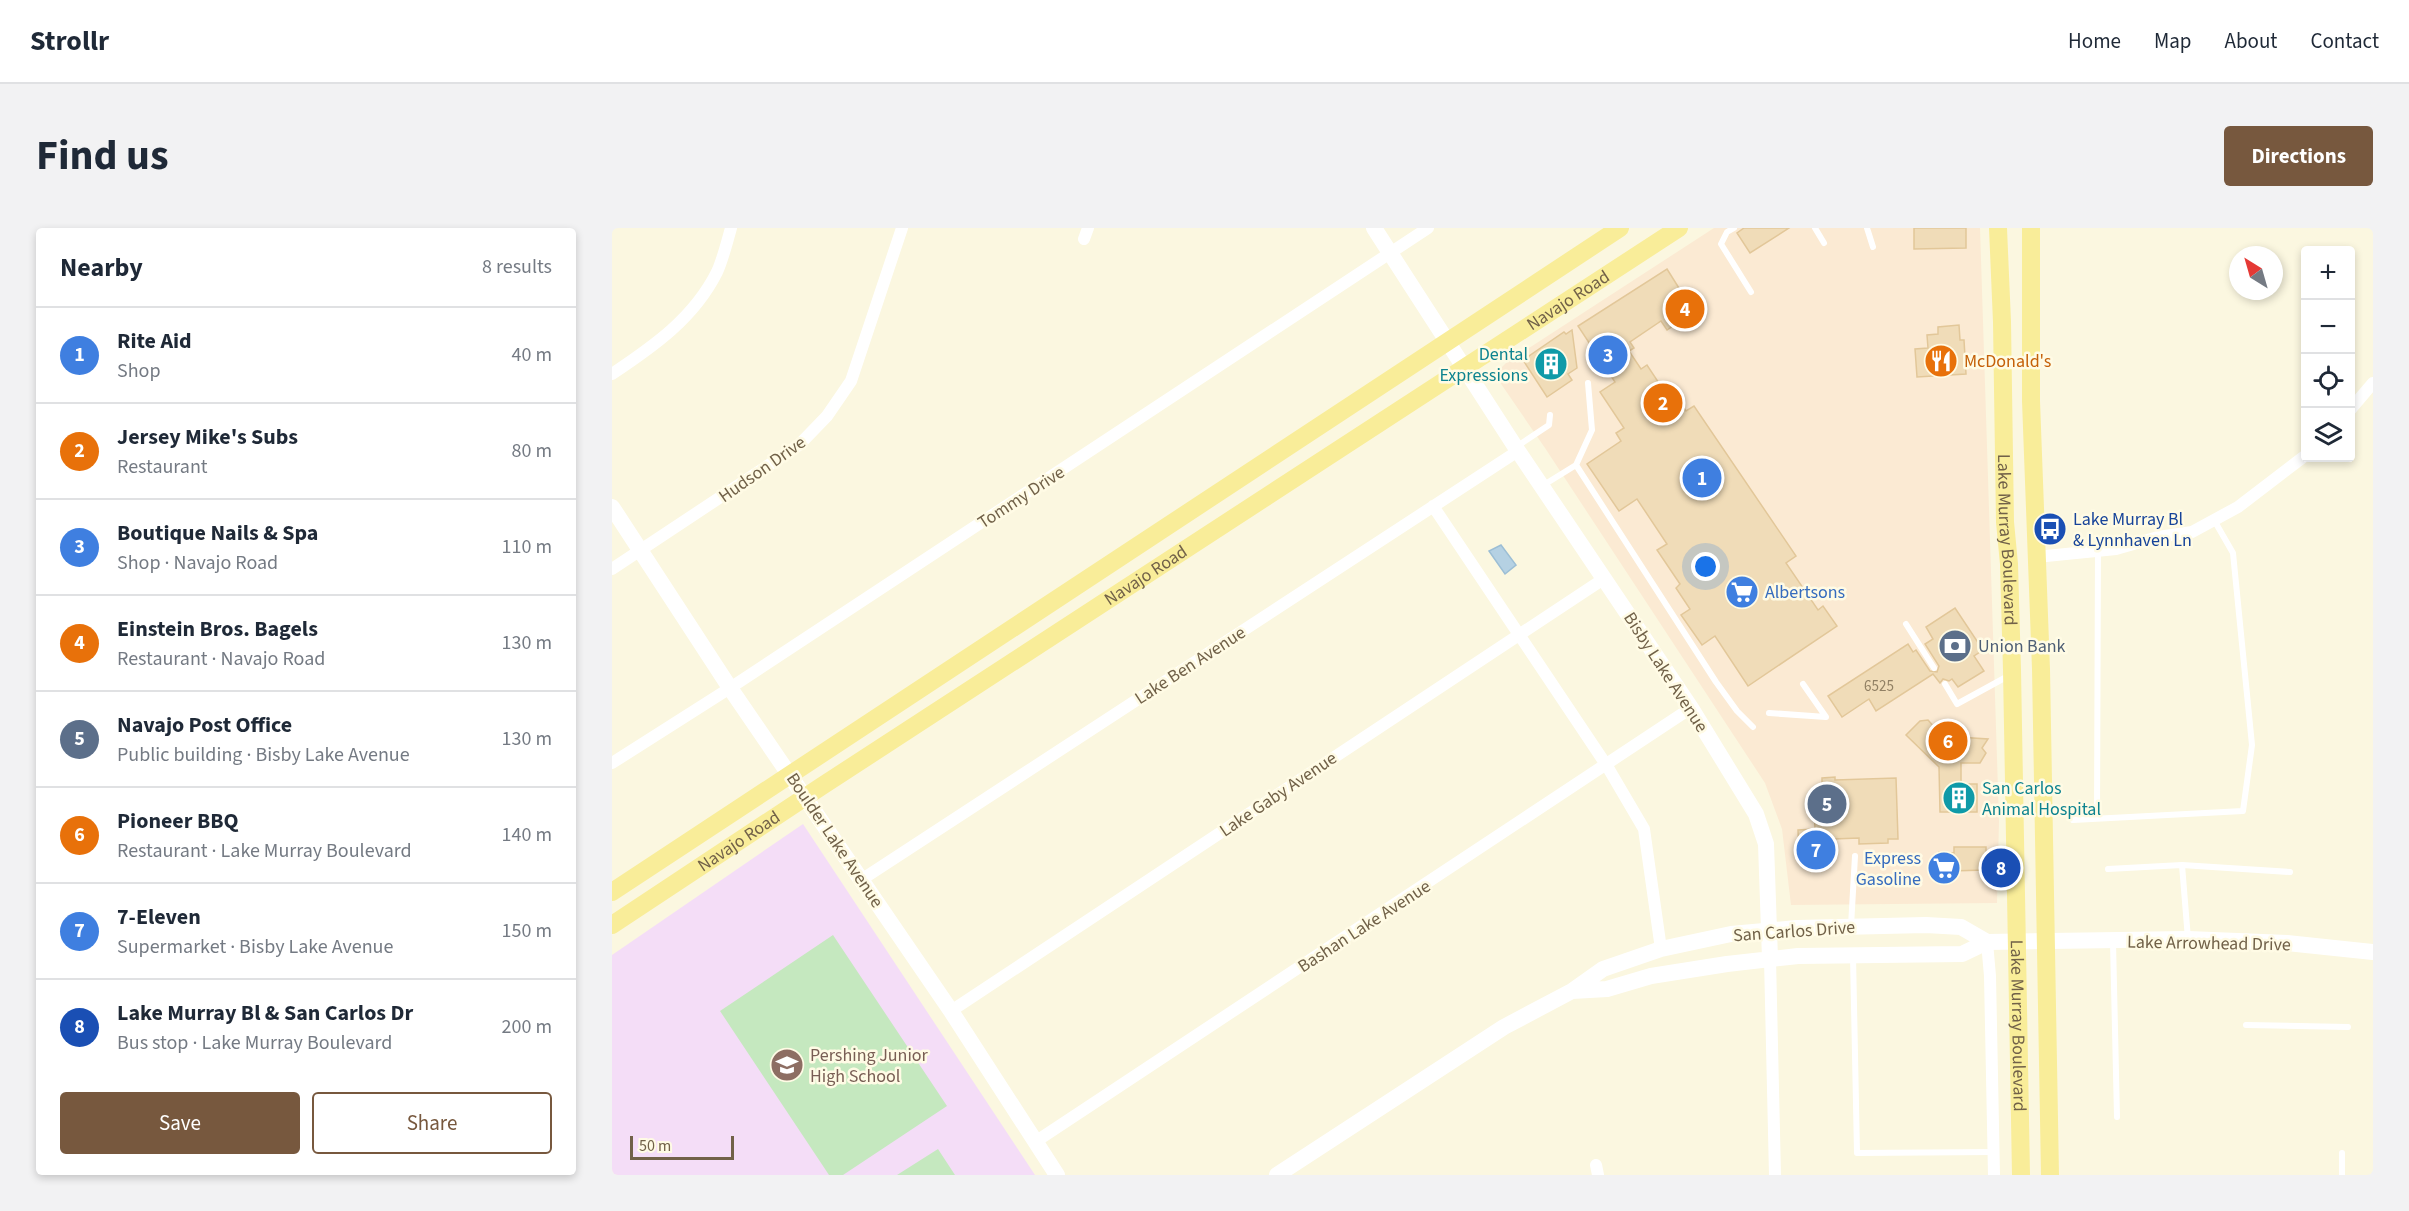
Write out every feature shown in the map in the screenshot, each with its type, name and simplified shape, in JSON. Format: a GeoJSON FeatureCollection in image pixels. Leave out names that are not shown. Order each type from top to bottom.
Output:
{"type":"FeatureCollection","features":[{"type":"Feature","properties":{"kind":"main road","name":"Navajo Road"},"geometry":{"type":"LineString","coordinates":[[612,892],[1620,228]]}},
{"type":"Feature","properties":{"kind":"main road","name":"Lake Murray Boulevard"},"geometry":{"type":"LineString","coordinates":[[1998,228],[2005,522],[2009,564],[2015,785],[2021,1175]]}},
{"type":"Feature","properties":{"kind":"main road","name":"Lake Murray Boulevard"},"geometry":{"type":"LineString","coordinates":[[2031,228],[2031,401],[2038,607],[2050,1175]]}},
{"type":"Feature","properties":{"kind":"main road","name":"Navajo Road"},"geometry":{"type":"LineString","coordinates":[[612,925],[1465,368],[1670,231]]}},
{"type":"Feature","properties":{"kind":"main road"},"geometry":{"type":"LineString","coordinates":[[2005,522],[2027,551],[2036,557]]}},
{"type":"Feature","properties":{"kind":"main road"},"geometry":{"type":"LineString","coordinates":[[2009,564],[2021,573],[2038,607]]}},
{"type":"Feature","properties":{"kind":"street"},"geometry":{"type":"LineString","coordinates":[[612,374],[680,324],[700,300],[718,271],[731,228]]}},
{"type":"Feature","properties":{"kind":"street","name":"Hudson Drive"},"geometry":{"type":"LineString","coordinates":[[612,569],[799,446],[827,416],[851,381],[902,228]]}},
{"type":"Feature","properties":{"kind":"street","name":"Bisby Lake Avenue"},"geometry":{"type":"LineString","coordinates":[[1374,228],[1517,449],[1691,708],[1756,814],[1766,844],[1774,1175]]}},
{"type":"Feature","properties":{"kind":"street","name":"Tommy Drive"},"geometry":{"type":"LineString","coordinates":[[612,764],[1428,228]]}},
{"type":"Feature","properties":{"kind":"street"},"geometry":{"type":"LineString","coordinates":[[2352,408],[2373,383]]}},
{"type":"Feature","properties":{"kind":"street","name":"Lake Ben Avenue"},"geometry":{"type":"LineString","coordinates":[[861,880],[1517,449]]}},
{"type":"Feature","properties":{"kind":"street"},"geometry":{"type":"LineString","coordinates":[[2036,557],[2116,549],[2158,537],[2192,532],[2238,507],[2301,459]]}},
{"type":"Feature","properties":{"kind":"street"},"geometry":{"type":"LineString","coordinates":[[1433,506],[1607,766],[1644,829],[1661,949]]}},
{"type":"Feature","properties":{"kind":"street","name":"Boulder Lake Avenue"},"geometry":{"type":"LineString","coordinates":[[612,507],[730,688],[951,1011],[1057,1175]]}},
{"type":"Feature","properties":{"kind":"street","name":"Lake Gaby Avenue"},"geometry":{"type":"LineString","coordinates":[[951,1011],[1605,578]]}},
{"type":"Feature","properties":{"kind":"street","name":"Bashan Lake Avenue"},"geometry":{"type":"LineString","coordinates":[[1035,1142],[1607,766],[1691,708]]}},
{"type":"Feature","properties":{"kind":"street","name":"San Carlos Drive"},"geometry":{"type":"LineString","coordinates":[[1276,1175],[1504,1027],[1572,991],[1603,969],[1661,949],[1731,934],[1851,927],[1961,927],[1987,942]]}},
{"type":"Feature","properties":{"kind":"street","name":"Lake Arrowhead Drive"},"geometry":{"type":"LineString","coordinates":[[2046,942],[2188,939],[2287,943],[2373,952]]}},
{"type":"Feature","properties":{"kind":"street","name":"San Carlos Drive"},"geometry":{"type":"LineString","coordinates":[[1572,991],[1607,989],[1651,976],[1770,959],[1962,954],[1987,942],[2046,942]]}},
{"type":"Feature","properties":{"kind":"street","name":"Lake Murray Boulevard"},"geometry":{"type":"LineString","coordinates":[[1987,942],[1990,976],[1994,1175]]}},
{"type":"Feature","properties":{"kind":"lane"},"geometry":{"type":"LineString","coordinates":[[1734,228],[1727,232],[1721,244],[1751,292]]}},
{"type":"Feature","properties":{"kind":"lane"},"geometry":{"type":"LineString","coordinates":[[1815,228],[1824,243]]}},
{"type":"Feature","properties":{"kind":"lane"},"geometry":{"type":"LineString","coordinates":[[1867,228],[1873,247]]}},
{"type":"Feature","properties":{"kind":"lane"},"geometry":{"type":"LineString","coordinates":[[1542,486],[1576,465],[1592,430],[1588,383]]}},
{"type":"Feature","properties":{"kind":"lane"},"geometry":{"type":"LineString","coordinates":[[1517,449],[1549,425],[1550,415]]}},
{"type":"Feature","properties":{"kind":"lane"},"geometry":{"type":"LineString","coordinates":[[1576,465],[1716,682],[1737,711],[1753,727]]}},
{"type":"Feature","properties":{"kind":"lane"},"geometry":{"type":"LineString","coordinates":[[2073,820],[2243,811],[2253,745],[2233,553],[2214,520]]}},
{"type":"Feature","properties":{"kind":"lane"},"geometry":{"type":"LineString","coordinates":[[2097,818],[2098,551]]}},
{"type":"Feature","properties":{"kind":"lane"},"geometry":{"type":"LineString","coordinates":[[1906,624],[1934,668]]}},
{"type":"Feature","properties":{"kind":"lane"},"geometry":{"type":"LineString","coordinates":[[1945,684],[1958,704],[2012,674]]}},
{"type":"Feature","properties":{"kind":"lane"},"geometry":{"type":"LineString","coordinates":[[1769,713],[1826,717],[1803,684]]}},
{"type":"Feature","properties":{"kind":"lane"},"geometry":{"type":"LineString","coordinates":[[1988,786],[2015,785]]}},
{"type":"Feature","properties":{"kind":"lane"},"geometry":{"type":"LineString","coordinates":[[1851,927],[1855,856]]}},
{"type":"Feature","properties":{"kind":"lane"},"geometry":{"type":"LineString","coordinates":[[2182,865],[2188,939]]}},
{"type":"Feature","properties":{"kind":"lane"},"geometry":{"type":"LineString","coordinates":[[2109,870],[2182,865],[2290,872]]}},
{"type":"Feature","properties":{"kind":"lane"},"geometry":{"type":"LineString","coordinates":[[2113,942],[2117,1117]]}},
{"type":"Feature","properties":{"kind":"lane"},"geometry":{"type":"LineString","coordinates":[[1853,956],[1857,1153],[1994,1152]]}},
{"type":"Feature","properties":{"kind":"lane"},"geometry":{"type":"LineString","coordinates":[[2246,1025],[2348,1027]]}},
{"type":"Feature","properties":{"kind":"lane"},"geometry":{"type":"LineString","coordinates":[[2342,1153],[2342,1175]]}},
{"type":"Feature","properties":{"kind":"shaded area"},"geometry":{"type":"Polygon","coordinates":[[[1714,228],[1980,228],[1999,821],[1997,903],[1791,905],[1782,829],[1765,783],[1497,378],[1498,371],[1506,363],[1714,228]]]}},
{"type":"Feature","properties":{"kind":"shaded area","name":"Pershing Junior High School"},"geometry":{"type":"Polygon","coordinates":[[[803,824],[1035,1175],[612,1175],[612,955],[803,824]]]}},
{"type":"Feature","properties":{"kind":"green space"},"geometry":{"type":"Polygon","coordinates":[[[833,935],[947,1106],[843,1175],[829,1175],[720,1011],[833,935]]]}},
{"type":"Feature","properties":{"kind":"green space"},"geometry":{"type":"Polygon","coordinates":[[[938,1149],[955,1175],[897,1175],[938,1149]]]}},
{"type":"Feature","properties":{"kind":"water"},"geometry":{"type":"Polygon","coordinates":[[[1501,545],[1516,565],[1505,574],[1489,551],[1501,545]]]}},
{"type":"Feature","properties":{"kind":"building"},"geometry":{"type":"Polygon","coordinates":[[[1744,228],[1789,228],[1750,253],[1737,233],[1744,228]]]}},
{"type":"Feature","properties":{"kind":"building"},"geometry":{"type":"Polygon","coordinates":[[[1914,228],[1966,228],[1966,248],[1914,249],[1914,228]]]}},
{"type":"Feature","properties":{"kind":"building"},"geometry":{"type":"Polygon","coordinates":[[[1667,269],[1694,312],[1667,330],[1661,321],[1630,342],[1634,348],[1629,351],[1641,369],[1647,365],[1674,406],[1680,402],[1686,411],[1694,406],[1796,556],[1786,563],[1818,610],[1823,606],[1837,626],[1748,686],[1715,636],[1702,645],[1681,615],[1690,609],[1676,588],[1680,584],[1657,550],[1667,544],[1637,499],[1619,511],[1587,464],[1621,441],[1616,433],[1624,428],[1600,392],[1615,382],[1578,326],[1667,269]]]}},
{"type":"Feature","properties":{"kind":"building","name":"McDonald's"},"geometry":{"type":"Polygon","coordinates":[[[1959,325],[1960,340],[1964,340],[1966,374],[1917,377],[1915,349],[1928,348],[1927,335],[1938,334],[1938,327],[1959,325]]]}},
{"type":"Feature","properties":{"kind":"building","name":"Dental Expressions"},"geometry":{"type":"Polygon","coordinates":[[[1572,330],[1577,368],[1568,374],[1572,380],[1547,397],[1523,360],[1564,332],[1566,334],[1572,330]]]}},
{"type":"Feature","properties":{"kind":"building"},"geometry":{"type":"Polygon","coordinates":[[[1955,608],[1983,650],[1974,656],[1984,671],[1958,687],[1952,679],[1949,681],[1943,679],[1940,683],[1933,674],[1876,711],[1869,699],[1842,717],[1828,696],[1908,644],[1913,652],[1916,650],[1930,671],[1937,672],[1939,666],[1925,644],[1933,639],[1926,627],[1955,608]]]}},
{"type":"Feature","properties":{"kind":"building"},"geometry":{"type":"Polygon","coordinates":[[[1928,720],[1942,736],[1988,739],[1982,748],[1986,753],[1980,763],[1961,763],[1961,784],[1977,784],[1977,812],[1940,812],[1939,767],[1906,735],[1920,721],[1928,720]]]}},
{"type":"Feature","properties":{"kind":"building"},"geometry":{"type":"Polygon","coordinates":[[[1835,777],[1835,780],[1896,778],[1898,839],[1888,839],[1888,843],[1859,844],[1859,838],[1833,839],[1833,860],[1799,861],[1798,830],[1815,829],[1813,788],[1822,787],[1822,778],[1835,777]]]}},
{"type":"Feature","properties":{"kind":"building","name":"Express Gasoline"},"geometry":{"type":"Polygon","coordinates":[[[1954,847],[1986,847],[1986,870],[1950,871],[1950,883],[1939,883],[1939,852],[1954,853],[1954,847]]]}},
{"type":"Feature","properties":{"kind":"place","name":"Einstein Bros. Bagels"},"geometry":{"type":"Point","coordinates":[1685,309]}},
{"type":"Feature","properties":{"kind":"place","name":"Boutique Nails & Spa"},"geometry":{"type":"Point","coordinates":[1608,355]}},
{"type":"Feature","properties":{"kind":"place","name":"McDonald's"},"geometry":{"type":"Point","coordinates":[1941,361]}},
{"type":"Feature","properties":{"kind":"place","name":"Dental Expressions"},"geometry":{"type":"Point","coordinates":[1551,364]}},
{"type":"Feature","properties":{"kind":"place","name":"Jersey Mike's Subs"},"geometry":{"type":"Point","coordinates":[1663,403]}},
{"type":"Feature","properties":{"kind":"place","name":"Rite Aid"},"geometry":{"type":"Point","coordinates":[1702,478]}},
{"type":"Feature","properties":{"kind":"place","name":"Lake Murray Bl & Lynnhaven Ln"},"geometry":{"type":"Point","coordinates":[2050,529]}},
{"type":"Feature","properties":{"kind":"place","name":"Albertsons"},"geometry":{"type":"Point","coordinates":[1742,592]}},
{"type":"Feature","properties":{"kind":"place","name":"Union Bank"},"geometry":{"type":"Point","coordinates":[1955,646]}},
{"type":"Feature","properties":{"kind":"place","name":"Pioneer BBQ"},"geometry":{"type":"Point","coordinates":[1948,741]}},
{"type":"Feature","properties":{"kind":"place","name":"San Carlos Animal Hospital"},"geometry":{"type":"Point","coordinates":[1959,798]}},
{"type":"Feature","properties":{"kind":"place","name":"Navajo Post Office"},"geometry":{"type":"Point","coordinates":[1827,804]}},
{"type":"Feature","properties":{"kind":"place","name":"7-Eleven"},"geometry":{"type":"Point","coordinates":[1816,850]}},
{"type":"Feature","properties":{"kind":"place","name":"Express Gasoline"},"geometry":{"type":"Point","coordinates":[1944,868]}},
{"type":"Feature","properties":{"kind":"place","name":"Lake Murray Bl & San Carlos Dr"},"geometry":{"type":"Point","coordinates":[2001,868]}},
{"type":"Feature","properties":{"kind":"place","name":"Pershing Junior High School"},"geometry":{"type":"Point","coordinates":[787,1065]}}]}
